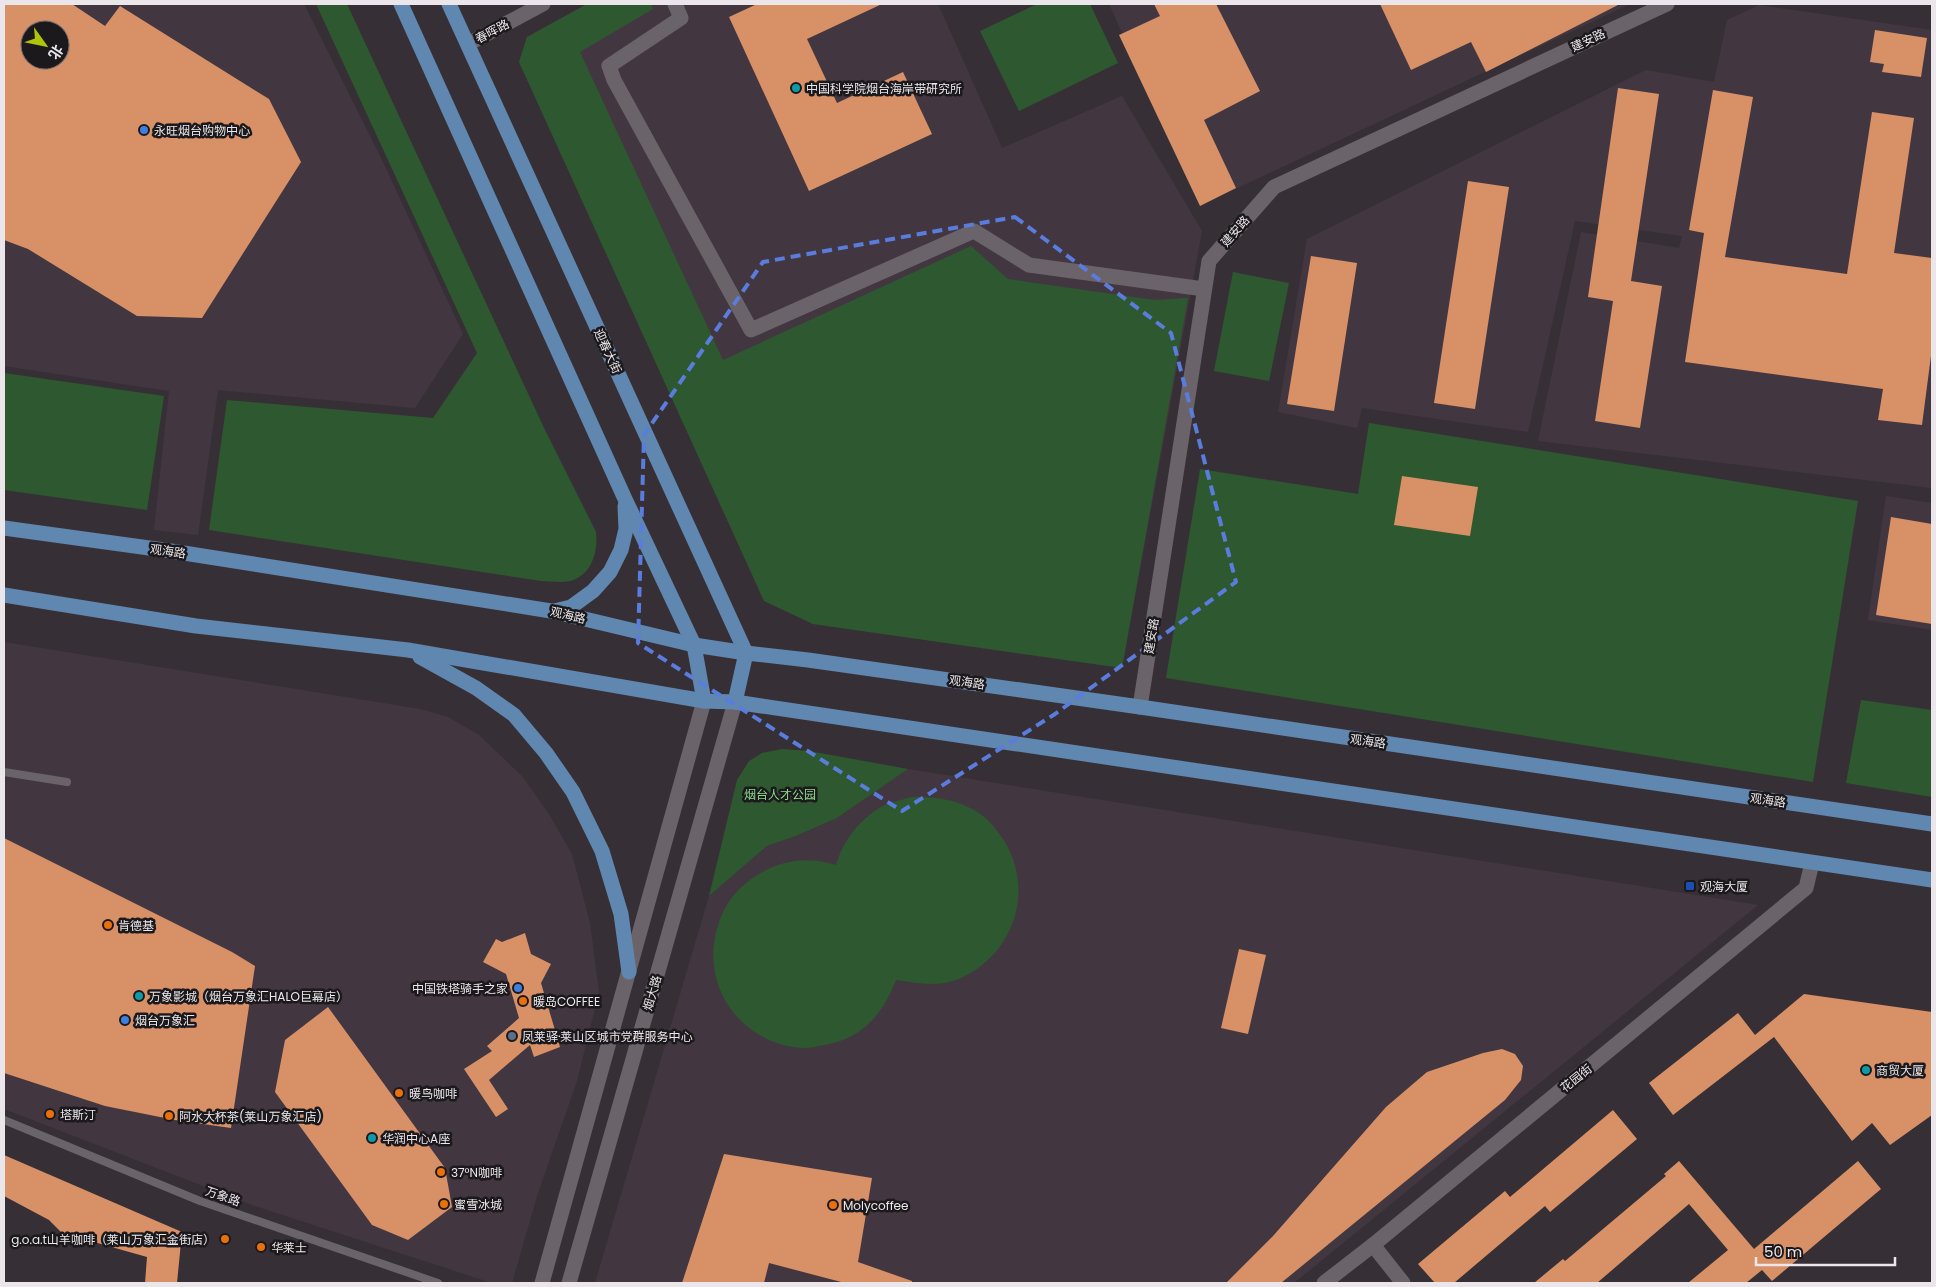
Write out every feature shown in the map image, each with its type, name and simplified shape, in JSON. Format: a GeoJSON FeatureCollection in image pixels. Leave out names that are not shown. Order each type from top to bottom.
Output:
{"type":"FeatureCollection","features":[{"type":"Feature","properties":{"kind":"main road"},"geometry":{"type":"LineString","coordinates":[[401,4],[625,499],[694,644],[704,701]]}},
{"type":"Feature","properties":{"kind":"main road","name":"迎春大街"},"geometry":{"type":"LineString","coordinates":[[449,4],[746,653]]}},
{"type":"Feature","properties":{"kind":"main road"},"geometry":{"type":"LineString","coordinates":[[551,611],[571,607],[592,592],[610,572],[621,550],[626,529],[625,499]]}},
{"type":"Feature","properties":{"kind":"main road","name":"观海路"},"geometry":{"type":"LineString","coordinates":[[4,528],[551,611],[694,644],[746,653],[1140,707],[1932,824]]}},
{"type":"Feature","properties":{"kind":"main road"},"geometry":{"type":"LineString","coordinates":[[4,595],[196,626],[408,650],[704,701],[735,702],[1932,880]]}},
{"type":"Feature","properties":{"kind":"main road"},"geometry":{"type":"LineString","coordinates":[[408,650],[476,688],[514,715],[546,753],[573,792],[602,852],[621,914],[629,972]]}},
{"type":"Feature","properties":{"kind":"main road"},"geometry":{"type":"LineString","coordinates":[[735,702],[746,653]]}},
{"type":"Feature","properties":{"kind":"street","name":"春晖路"},"geometry":{"type":"LineString","coordinates":[[468,44],[543,4]]}},
{"type":"Feature","properties":{"kind":"street"},"geometry":{"type":"LineString","coordinates":[[675,4],[681,18],[609,66],[619,89],[751,330],[974,231],[1029,265],[1204,289]]}},
{"type":"Feature","properties":{"kind":"street","name":"建安路"},"geometry":{"type":"LineString","coordinates":[[1140,707],[1209,261],[1274,187],[1667,4]]}},
{"type":"Feature","properties":{"kind":"street"},"geometry":{"type":"LineString","coordinates":[[542,1283],[704,701]]}},
{"type":"Feature","properties":{"kind":"street","name":"烟大路"},"geometry":{"type":"LineString","coordinates":[[569,1283],[735,702]]}},
{"type":"Feature","properties":{"kind":"street","name":"花园街"},"geometry":{"type":"LineString","coordinates":[[1324,1283],[1373,1245],[1806,888],[1812,863]]}},
{"type":"Feature","properties":{"kind":"street"},"geometry":{"type":"LineString","coordinates":[[1373,1245],[1404,1283]]}},
{"type":"Feature","properties":{"kind":"lane"},"geometry":{"type":"LineString","coordinates":[[4,772],[67,782]]}},
{"type":"Feature","properties":{"kind":"lane","name":"万象路"},"geometry":{"type":"LineString","coordinates":[[4,1120],[200,1200],[438,1283]]}},
{"type":"Feature","properties":{"kind":"highlighted area"},"geometry":{"type":"Polygon","coordinates":[[[1015,217],[1171,333],[1236,582],[1055,714],[902,811],[638,643],[644,435],[763,262],[1015,217]]]}},
{"type":"Feature","properties":{"kind":"shaded area"},"geometry":{"type":"Polygon","coordinates":[[[4,4],[304,4],[382,160],[463,334],[415,408],[218,390],[198,535],[154,530],[169,391],[4,366],[4,4]]]}},
{"type":"Feature","properties":{"kind":"shaded area","name":"中国科学院烟台海岸带研究所"},"geometry":{"type":"Polygon","coordinates":[[[587,4],[938,4],[1002,148],[1122,96],[1202,231],[1122,668],[813,624],[764,601],[519,62],[527,37],[587,4]]]}},
{"type":"Feature","properties":{"kind":"shaded area"},"geometry":{"type":"Polygon","coordinates":[[[1109,4],[1630,4],[1201,205],[1109,4]]]}},
{"type":"Feature","properties":{"kind":"shaded area"},"geometry":{"type":"Polygon","coordinates":[[[1759,5],[1932,30],[1932,488],[1538,441],[1581,232],[1679,248],[1682,236],[1575,221],[1528,432],[1362,408],[1357,428],[1278,412],[1307,239],[1646,70],[1714,82],[1727,20],[1759,5]]]}},
{"type":"Feature","properties":{"kind":"shaded area"},"geometry":{"type":"Polygon","coordinates":[[[1886,496],[1932,503],[1932,630],[1868,620],[1886,496]]]}},
{"type":"Feature","properties":{"kind":"shaded area"},"geometry":{"type":"Polygon","coordinates":[[[4,642],[420,709],[448,717],[479,735],[522,776],[549,814],[572,854],[590,923],[599,992],[577,1081],[538,1193],[512,1283],[492,1283],[255,1206],[4,1109],[4,642]]]}},
{"type":"Feature","properties":{"kind":"shaded area"},"geometry":{"type":"Polygon","coordinates":[[[908,769],[1758,905],[1294,1283],[595,1283],[709,896],[767,846],[837,818],[908,769]]]}},
{"type":"Feature","properties":{"kind":"green space"},"geometry":{"type":"Polygon","coordinates":[[[316,4],[347,4],[545,430],[596,532],[596,547],[592,562],[584,574],[578,578],[567,582],[541,581],[209,530],[227,400],[433,418],[477,353],[316,4]]]}},
{"type":"Feature","properties":{"kind":"green space"},"geometry":{"type":"Polygon","coordinates":[[[587,4],[651,4],[653,9],[580,52],[723,360],[971,246],[1008,279],[1155,300],[1188,298],[1122,668],[813,624],[764,601],[519,62],[527,37],[587,4]]]}},
{"type":"Feature","properties":{"kind":"green space"},"geometry":{"type":"Polygon","coordinates":[[[1037,4],[1090,4],[1118,63],[1019,111],[980,31],[1037,4]]]}},
{"type":"Feature","properties":{"kind":"green space"},"geometry":{"type":"Polygon","coordinates":[[[1233,272],[1289,283],[1269,381],[1214,371],[1233,272]]]}},
{"type":"Feature","properties":{"kind":"green space"},"geometry":{"type":"Polygon","coordinates":[[[4,373],[164,396],[147,510],[4,490],[4,373]]]}},
{"type":"Feature","properties":{"kind":"green space"},"geometry":{"type":"Polygon","coordinates":[[[1369,423],[1858,501],[1813,782],[1166,678],[1200,469],[1358,494],[1369,423]]]}},
{"type":"Feature","properties":{"kind":"green space"},"geometry":{"type":"Polygon","coordinates":[[[1861,700],[1932,710],[1932,797],[1846,783],[1861,700]]]}},
{"type":"Feature","properties":{"kind":"green space","name":"烟台人才公园"},"geometry":{"type":"Polygon","coordinates":[[[782,749],[809,751],[908,769],[837,818],[767,846],[709,896],[737,780],[749,761],[762,753],[782,749]]]}},
{"type":"Feature","properties":{"kind":"green space"},"geometry":{"type":"Polygon","coordinates":[[[911,797],[941,799],[963,805],[984,817],[1003,839],[1013,859],[1018,879],[1018,900],[1014,920],[1005,939],[992,955],[976,969],[956,980],[934,984],[896,980],[887,1000],[871,1022],[861,1031],[845,1039],[805,1048],[783,1045],[763,1037],[745,1025],[731,1010],[721,992],[715,972],[713,951],[717,929],[729,902],[738,890],[750,880],[780,864],[813,860],[836,865],[843,848],[853,832],[866,818],[885,805],[911,797]]]}},
{"type":"Feature","properties":{"kind":"building","name":"永旺烟台购物中心"},"geometry":{"type":"Polygon","coordinates":[[[4,4],[72,4],[105,26],[120,6],[269,99],[301,162],[202,318],[137,316],[28,249],[4,240],[4,4]]]}},
{"type":"Feature","properties":{"kind":"building","name":"中国科学院烟台海岸带研究所"},"geometry":{"type":"Polygon","coordinates":[[[757,4],[882,4],[807,39],[837,103],[903,72],[932,134],[809,191],[729,17],[757,4]]]}},
{"type":"Feature","properties":{"kind":"building"},"geometry":{"type":"Polygon","coordinates":[[[1154,4],[1216,4],[1260,91],[1204,120],[1236,188],[1200,206],[1119,35],[1160,16],[1154,4]]]}},
{"type":"Feature","properties":{"kind":"building"},"geometry":{"type":"Polygon","coordinates":[[[1380,4],[1620,4],[1486,72],[1471,42],[1411,70],[1380,4]]]}},
{"type":"Feature","properties":{"kind":"building"},"geometry":{"type":"Polygon","coordinates":[[[1875,30],[1927,38],[1921,77],[1882,72],[1884,64],[1870,62],[1875,30]]]}},
{"type":"Feature","properties":{"kind":"building"},"geometry":{"type":"Polygon","coordinates":[[[1618,88],[1659,94],[1631,281],[1662,286],[1640,428],[1595,421],[1613,301],[1588,297],[1618,88]]]}},
{"type":"Feature","properties":{"kind":"building"},"geometry":{"type":"Polygon","coordinates":[[[1713,90],[1753,97],[1725,257],[1847,274],[1872,112],[1914,118],[1894,253],[1932,258],[1932,348],[1922,425],[1878,420],[1883,389],[1685,362],[1704,233],[1689,230],[1713,90]]]}},
{"type":"Feature","properties":{"kind":"building"},"geometry":{"type":"Polygon","coordinates":[[[1468,181],[1509,187],[1475,409],[1434,403],[1468,181]]]}},
{"type":"Feature","properties":{"kind":"building"},"geometry":{"type":"Polygon","coordinates":[[[1311,256],[1357,263],[1334,411],[1287,404],[1311,256]]]}},
{"type":"Feature","properties":{"kind":"building"},"geometry":{"type":"Polygon","coordinates":[[[1402,476],[1478,487],[1470,536],[1394,525],[1402,476]]]}},
{"type":"Feature","properties":{"kind":"building"},"geometry":{"type":"Polygon","coordinates":[[[1891,517],[1932,524],[1932,624],[1876,615],[1891,517]]]}},
{"type":"Feature","properties":{"kind":"building","name":"烟台万象汇"},"geometry":{"type":"Polygon","coordinates":[[[4,838],[232,952],[255,966],[231,1128],[175,1120],[105,1106],[4,1073],[4,838]]]}},
{"type":"Feature","properties":{"kind":"building"},"geometry":{"type":"Polygon","coordinates":[[[525,933],[531,954],[551,964],[541,983],[560,1047],[534,1057],[530,1045],[489,1080],[508,1109],[496,1117],[464,1069],[492,1051],[487,1046],[519,1018],[506,974],[483,962],[496,939],[502,942],[525,933]]]}},
{"type":"Feature","properties":{"kind":"building"},"geometry":{"type":"Polygon","coordinates":[[[1239,949],[1266,955],[1248,1034],[1221,1028],[1239,949]]]}},
{"type":"Feature","properties":{"kind":"building","name":"商贸大厦"},"geometry":{"type":"Polygon","coordinates":[[[1804,994],[1932,1012],[1932,1115],[1890,1145],[1872,1123],[1852,1141],[1774,1037],[1673,1115],[1649,1083],[1738,1013],[1755,1035],[1804,994]]]}},
{"type":"Feature","properties":{"kind":"building"},"geometry":{"type":"Polygon","coordinates":[[[328,1007],[445,1168],[452,1207],[408,1240],[372,1225],[275,1092],[285,1040],[328,1007]]]}},
{"type":"Feature","properties":{"kind":"building"},"geometry":{"type":"Polygon","coordinates":[[[1502,1049],[1515,1054],[1523,1066],[1521,1080],[1505,1100],[1281,1283],[1226,1283],[1273,1236],[1386,1107],[1427,1072],[1483,1053],[1502,1049]]]}},
{"type":"Feature","properties":{"kind":"building"},"geometry":{"type":"Polygon","coordinates":[[[1613,1110],[1637,1139],[1550,1212],[1545,1206],[1454,1283],[1435,1283],[1418,1264],[1505,1191],[1510,1197],[1613,1110]]]}},
{"type":"Feature","properties":{"kind":"building"},"geometry":{"type":"Polygon","coordinates":[[[724,1154],[872,1178],[858,1262],[912,1281],[912,1283],[845,1283],[769,1263],[764,1283],[682,1283],[724,1154]]]}},
{"type":"Feature","properties":{"kind":"building"},"geometry":{"type":"Polygon","coordinates":[[[4,1155],[182,1232],[177,1283],[145,1283],[147,1257],[62,1233],[49,1220],[4,1196],[4,1155]]]}},
{"type":"Feature","properties":{"kind":"building"},"geometry":{"type":"Polygon","coordinates":[[[1679,1161],[1754,1249],[1858,1161],[1881,1189],[1772,1281],[1762,1270],[1746,1283],[1688,1283],[1728,1250],[1689,1204],[1597,1283],[1534,1283],[1563,1259],[1565,1261],[1666,1176],[1664,1174],[1679,1161]]]}},
{"type":"Feature","properties":{"kind":"place","name":"中国科学院烟台海岸带研究所"},"geometry":{"type":"Point","coordinates":[796,88]}},
{"type":"Feature","properties":{"kind":"place","name":"永旺烟台购物中心"},"geometry":{"type":"Point","coordinates":[144,130]}},
{"type":"Feature","properties":{"kind":"place","name":"观海大厦"},"geometry":{"type":"Point","coordinates":[1690,886]}},
{"type":"Feature","properties":{"kind":"place","name":"肯德基"},"geometry":{"type":"Point","coordinates":[108,925]}},
{"type":"Feature","properties":{"kind":"place","name":"中国铁塔骑手之家"},"geometry":{"type":"Point","coordinates":[518,988]}},
{"type":"Feature","properties":{"kind":"place","name":"万象影城（烟台万象汇HALO巨幕店）"},"geometry":{"type":"Point","coordinates":[139,996]}},
{"type":"Feature","properties":{"kind":"place","name":"暖岛COFFEE"},"geometry":{"type":"Point","coordinates":[523,1001]}},
{"type":"Feature","properties":{"kind":"place","name":"烟台万象汇"},"geometry":{"type":"Point","coordinates":[125,1020]}},
{"type":"Feature","properties":{"kind":"place","name":"凤莱驿·莱山区城市党群服务中心"},"geometry":{"type":"Point","coordinates":[512,1036]}},
{"type":"Feature","properties":{"kind":"place","name":"商贸大厦"},"geometry":{"type":"Point","coordinates":[1866,1070]}},
{"type":"Feature","properties":{"kind":"place","name":"暖鸟咖啡"},"geometry":{"type":"Point","coordinates":[399,1093]}},
{"type":"Feature","properties":{"kind":"place","name":"塔斯汀"},"geometry":{"type":"Point","coordinates":[50,1114]}},
{"type":"Feature","properties":{"kind":"place","name":"阿水大杯茶(莱山万象汇店)"},"geometry":{"type":"Point","coordinates":[169,1116]}},
{"type":"Feature","properties":{"kind":"place","name":"华润中心A座"},"geometry":{"type":"Point","coordinates":[372,1138]}},
{"type":"Feature","properties":{"kind":"place","name":"37°N咖啡"},"geometry":{"type":"Point","coordinates":[441,1172]}},
{"type":"Feature","properties":{"kind":"place","name":"蜜雪冰城"},"geometry":{"type":"Point","coordinates":[444,1204]}},
{"type":"Feature","properties":{"kind":"place","name":"Molycoffee"},"geometry":{"type":"Point","coordinates":[833,1205]}},
{"type":"Feature","properties":{"kind":"place","name":"g.o.a.t山羊咖啡（莱山万象汇金街店）"},"geometry":{"type":"Point","coordinates":[225,1239]}},
{"type":"Feature","properties":{"kind":"place","name":"华莱士"},"geometry":{"type":"Point","coordinates":[261,1247]}}]}
